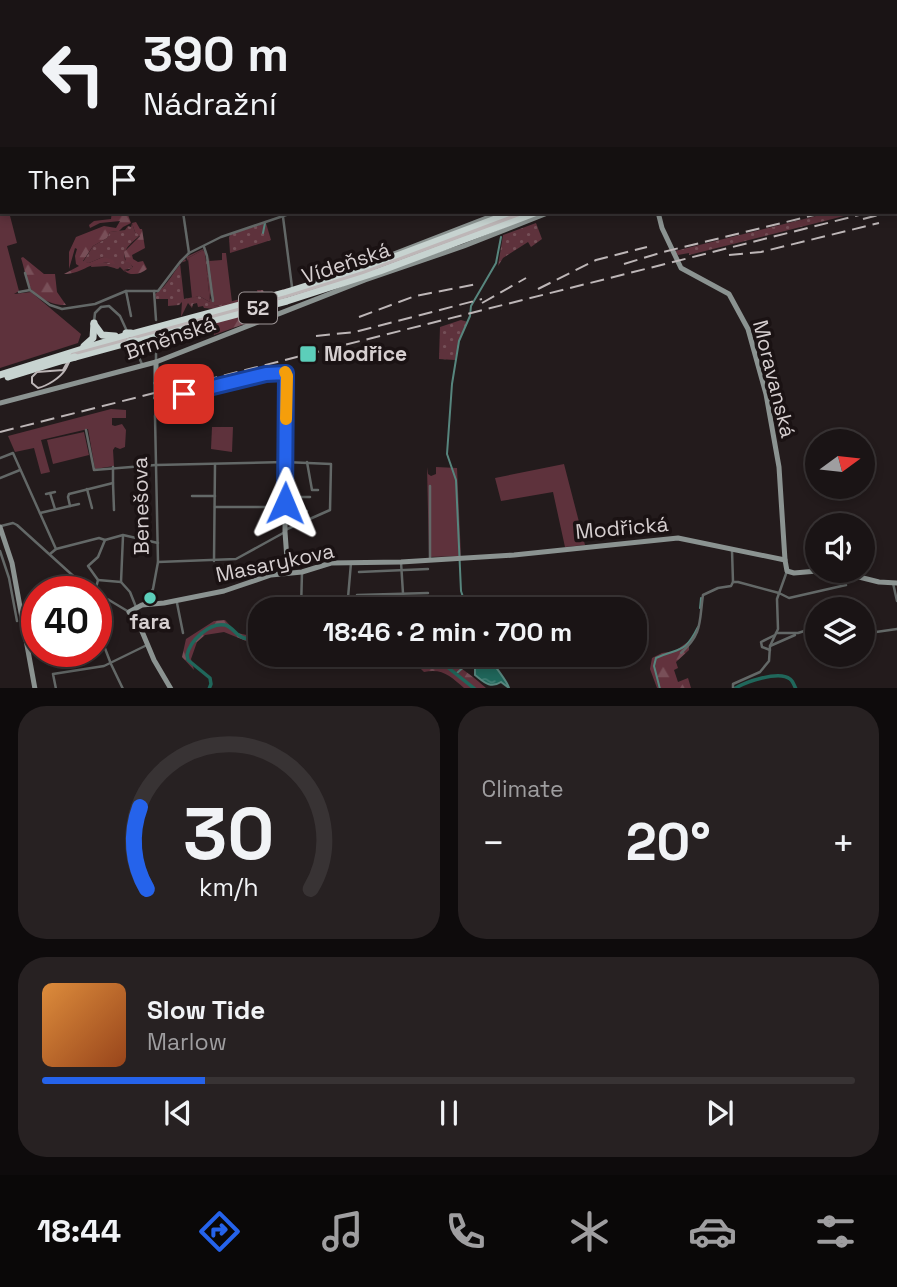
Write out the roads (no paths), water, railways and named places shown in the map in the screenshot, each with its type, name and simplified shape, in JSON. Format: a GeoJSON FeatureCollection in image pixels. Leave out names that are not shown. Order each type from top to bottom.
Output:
{"type":"FeatureCollection","features":[{"type":"Feature","properties":{"kind":"highway","name":"Vídeňská"},"geometry":{"type":"LineString","coordinates":[[0,377],[350,272],[509,214]]}},
{"type":"Feature","properties":{"kind":"highway","name":"Vídeňská"},"geometry":{"type":"LineString","coordinates":[[131,336],[287,301],[446,247],[532,214]]}},
{"type":"Feature","properties":{"kind":"highway"},"geometry":{"type":"LineString","coordinates":[[446,247],[464,246]]}},
{"type":"Feature","properties":{"kind":"highway"},"geometry":{"type":"LineString","coordinates":[[94,323],[97,330],[104,335],[131,336]]}},
{"type":"Feature","properties":{"kind":"highway"},"geometry":{"type":"LineString","coordinates":[[69,356],[91,342],[94,323]]}},
{"type":"Feature","properties":{"kind":"street"},"geometry":{"type":"LineString","coordinates":[[183,214],[190,253]]}},
{"type":"Feature","properties":{"kind":"street"},"geometry":{"type":"LineString","coordinates":[[25,274],[30,290],[50,305],[62,309],[98,302],[127,291],[154,291],[163,287],[180,261],[190,253],[221,237],[289,214]]}},
{"type":"Feature","properties":{"kind":"street","name":"Vídeňská"},"geometry":{"type":"LineString","coordinates":[[350,272],[408,245],[496,214]]}},
{"type":"Feature","properties":{"kind":"street"},"geometry":{"type":"LineString","coordinates":[[464,246],[545,214]]}},
{"type":"Feature","properties":{"kind":"street","name":"Moravanská"},"geometry":{"type":"LineString","coordinates":[[658,214],[662,228],[681,268],[729,294],[748,329],[766,394],[779,467],[788,571]]}},
{"type":"Feature","properties":{"kind":"street"},"geometry":{"type":"LineString","coordinates":[[283,216],[293,290]]}},
{"type":"Feature","properties":{"kind":"street","name":"Brněnská"},"geometry":{"type":"LineString","coordinates":[[0,403],[156,362],[365,281],[464,246]]}},
{"type":"Feature","properties":{"kind":"street"},"geometry":{"type":"LineString","coordinates":[[204,247],[212,301]]}},
{"type":"Feature","properties":{"kind":"street"},"geometry":{"type":"LineString","coordinates":[[19,292],[30,290]]}},
{"type":"Feature","properties":{"kind":"street"},"geometry":{"type":"LineString","coordinates":[[127,291],[131,316]]}},
{"type":"Feature","properties":{"kind":"street"},"geometry":{"type":"LineString","coordinates":[[154,291],[156,320]]}},
{"type":"Feature","properties":{"kind":"street"},"geometry":{"type":"LineString","coordinates":[[98,302],[101,307]]}},
{"type":"Feature","properties":{"kind":"street"},"geometry":{"type":"LineString","coordinates":[[94,323],[95,313],[101,307],[111,307],[118,312],[142,366]]}},
{"type":"Feature","properties":{"kind":"street"},"geometry":{"type":"LineString","coordinates":[[156,340],[156,362]]}},
{"type":"Feature","properties":{"kind":"street","name":"Benešova"},"geometry":{"type":"LineString","coordinates":[[139,606],[153,589],[158,562],[156,362]]}},
{"type":"Feature","properties":{"kind":"street"},"geometry":{"type":"LineString","coordinates":[[157,400],[164,402],[184,394],[266,374],[286,373],[285,531],[289,573]]}},
{"type":"Feature","properties":{"kind":"street"},"geometry":{"type":"LineString","coordinates":[[86,430],[94,470],[156,465],[285,462],[331,464],[330,510],[285,531],[236,559],[158,562]]}},
{"type":"Feature","properties":{"kind":"street"},"geometry":{"type":"LineString","coordinates":[[0,458],[13,453],[56,549]]}},
{"type":"Feature","properties":{"kind":"street"},"geometry":{"type":"LineString","coordinates":[[307,463],[312,490],[318,490]]}},
{"type":"Feature","properties":{"kind":"street"},"geometry":{"type":"LineString","coordinates":[[214,561],[215,464]]}},
{"type":"Feature","properties":{"kind":"street"},"geometry":{"type":"LineString","coordinates":[[113,467],[114,510]]}},
{"type":"Feature","properties":{"kind":"street"},"geometry":{"type":"LineString","coordinates":[[0,478],[20,470]]}},
{"type":"Feature","properties":{"kind":"street"},"geometry":{"type":"LineString","coordinates":[[70,506],[69,494],[113,482]]}},
{"type":"Feature","properties":{"kind":"street"},"geometry":{"type":"LineString","coordinates":[[430,486],[430,560]]}},
{"type":"Feature","properties":{"kind":"street"},"geometry":{"type":"LineString","coordinates":[[87,489],[92,508]]}},
{"type":"Feature","properties":{"kind":"street"},"geometry":{"type":"LineString","coordinates":[[51,493],[55,509]]}},
{"type":"Feature","properties":{"kind":"street"},"geometry":{"type":"LineString","coordinates":[[192,496],[215,496]]}},
{"type":"Feature","properties":{"kind":"street"},"geometry":{"type":"LineString","coordinates":[[285,497],[310,497]]}},
{"type":"Feature","properties":{"kind":"street"},"geometry":{"type":"LineString","coordinates":[[40,513],[79,504]]}},
{"type":"Feature","properties":{"kind":"street"},"geometry":{"type":"LineString","coordinates":[[215,507],[307,511]]}},
{"type":"Feature","properties":{"kind":"street"},"geometry":{"type":"LineString","coordinates":[[35,688],[12,563],[0,526],[13,523],[18,525],[74,576]]}},
{"type":"Feature","properties":{"kind":"street"},"geometry":{"type":"LineString","coordinates":[[49,555],[56,549],[122,535],[158,542]]}},
{"type":"Feature","properties":{"kind":"street"},"geometry":{"type":"LineString","coordinates":[[121,582],[122,535]]}},
{"type":"Feature","properties":{"kind":"street","name":"Modřická"},"geometry":{"type":"LineString","coordinates":[[459,558],[669,538],[785,560]]}},
{"type":"Feature","properties":{"kind":"street"},"geometry":{"type":"LineString","coordinates":[[95,576],[89,564],[98,557],[105,540]]}},
{"type":"Feature","properties":{"kind":"street"},"geometry":{"type":"LineString","coordinates":[[681,653],[698,632],[704,595],[718,588],[731,586],[733,582],[732,548]]}},
{"type":"Feature","properties":{"kind":"street"},"geometry":{"type":"LineString","coordinates":[[0,551],[9,578],[17,621]]}},
{"type":"Feature","properties":{"kind":"street","name":"Masarykova"},"geometry":{"type":"LineString","coordinates":[[139,606],[224,591],[271,575],[302,572],[331,563],[459,558]]}},
{"type":"Feature","properties":{"kind":"street"},"geometry":{"type":"LineString","coordinates":[[401,562],[403,597]]}},
{"type":"Feature","properties":{"kind":"street"},"geometry":{"type":"LineString","coordinates":[[348,597],[351,563]]}},
{"type":"Feature","properties":{"kind":"street","name":"Masarykova"},"geometry":{"type":"LineString","coordinates":[[359,572],[428,569]]}},
{"type":"Feature","properties":{"kind":"street"},"geometry":{"type":"LineString","coordinates":[[732,688],[733,684],[760,672],[769,661],[770,648],[776,634],[776,600],[788,571],[805,572]]}},
{"type":"Feature","properties":{"kind":"street"},"geometry":{"type":"LineString","coordinates":[[301,597],[302,572]]}},
{"type":"Feature","properties":{"kind":"street"},"geometry":{"type":"LineString","coordinates":[[875,579],[895,583],[897,601]]}},
{"type":"Feature","properties":{"kind":"street"},"geometry":{"type":"LineString","coordinates":[[112,581],[121,582],[139,606],[129,612]]}},
{"type":"Feature","properties":{"kind":"street"},"geometry":{"type":"LineString","coordinates":[[733,582],[789,598],[846,585]]}},
{"type":"Feature","properties":{"kind":"street"},"geometry":{"type":"LineString","coordinates":[[357,596],[428,593]]}},
{"type":"Feature","properties":{"kind":"street"},"geometry":{"type":"LineString","coordinates":[[176,600],[183,634]]}},
{"type":"Feature","properties":{"kind":"street"},"geometry":{"type":"LineString","coordinates":[[112,602],[129,612],[141,629],[156,666],[171,688]]}},
{"type":"Feature","properties":{"kind":"street"},"geometry":{"type":"LineString","coordinates":[[876,632],[897,629]]}},
{"type":"Feature","properties":{"kind":"street"},"geometry":{"type":"LineString","coordinates":[[797,633],[770,648],[761,646],[761,642],[776,634],[805,631]]}},
{"type":"Feature","properties":{"kind":"street"},"geometry":{"type":"LineString","coordinates":[[782,634],[784,641]]}},
{"type":"Feature","properties":{"kind":"street"},"geometry":{"type":"LineString","coordinates":[[112,663],[147,645]]}},
{"type":"Feature","properties":{"kind":"street"},"geometry":{"type":"LineString","coordinates":[[112,666],[123,688]]}},
{"type":"Feature","properties":{"kind":"street"},"geometry":{"type":"LineString","coordinates":[[56,688],[53,674],[94,667]]}},
{"type":"Feature","properties":{"kind":"water"},"geometry":{"type":"Polygon","coordinates":[[[475,667],[496,667],[509,688],[501,682],[487,684],[475,675],[475,667]]]}},
{"type":"Feature","properties":{"kind":"waterway"},"geometry":{"type":"LineString","coordinates":[[263,233],[265,223]]}},
{"type":"Feature","properties":{"kind":"waterway"},"geometry":{"type":"LineString","coordinates":[[463,597],[456,480],[447,454],[452,384],[459,341],[470,316],[471,306],[496,263],[501,237]]}},
{"type":"Feature","properties":{"kind":"waterway"},"geometry":{"type":"LineString","coordinates":[[700,608],[701,598]]}},
{"type":"Feature","properties":{"kind":"waterway"},"geometry":{"type":"LineString","coordinates":[[209,688],[210,678],[188,660],[187,655],[192,644],[207,629],[219,625],[225,625],[248,639]]}},
{"type":"Feature","properties":{"kind":"waterway"},"geometry":{"type":"LineString","coordinates":[[660,688],[654,666],[656,658],[681,649],[698,627]]}},
{"type":"Feature","properties":{"kind":"waterway"},"geometry":{"type":"LineString","coordinates":[[447,667],[474,688]]}},
{"type":"Feature","properties":{"kind":"waterway"},"geometry":{"type":"LineString","coordinates":[[457,673],[464,667]]}},
{"type":"Feature","properties":{"kind":"waterway"},"geometry":{"type":"LineString","coordinates":[[736,688],[770,676],[790,679],[796,688]]}},
{"type":"Feature","properties":{"kind":"tram line"},"geometry":{"type":"LineString","coordinates":[[518,214],[363,272],[286,296],[72,354],[63,370],[37,372],[32,377],[32,383],[38,388],[53,381],[63,373],[75,354],[286,297],[363,273],[522,214]]}},
{"type":"Feature","properties":{"kind":"railway"},"geometry":{"type":"LineString","coordinates":[[624,264],[819,214]]}},
{"type":"Feature","properties":{"kind":"railway"},"geometry":{"type":"LineString","coordinates":[[0,432],[863,214]]}},
{"type":"Feature","properties":{"kind":"railway"},"geometry":{"type":"LineString","coordinates":[[863,219],[882,214]]}},
{"type":"Feature","properties":{"kind":"railway"},"geometry":{"type":"LineString","coordinates":[[729,255],[761,252],[879,223]]}},
{"type":"Feature","properties":{"kind":"railway"},"geometry":{"type":"LineString","coordinates":[[538,289],[596,260],[647,247]]}},
{"type":"Feature","properties":{"kind":"railway"},"geometry":{"type":"LineString","coordinates":[[482,303],[526,278]]}},
{"type":"Feature","properties":{"kind":"railway"},"geometry":{"type":"LineString","coordinates":[[359,317],[415,296],[477,284]]}},
{"type":"Feature","properties":{"kind":"railway"},"geometry":{"type":"LineString","coordinates":[[316,336],[355,332],[482,299]]}},
{"type":"Feature","properties":{"kind":"place","name":"Modřice"},"geometry":{"type":"Point","coordinates":[308,354]}},
{"type":"Feature","properties":{"kind":"place","name":"fara"},"geometry":{"type":"Point","coordinates":[150,598]}}]}
